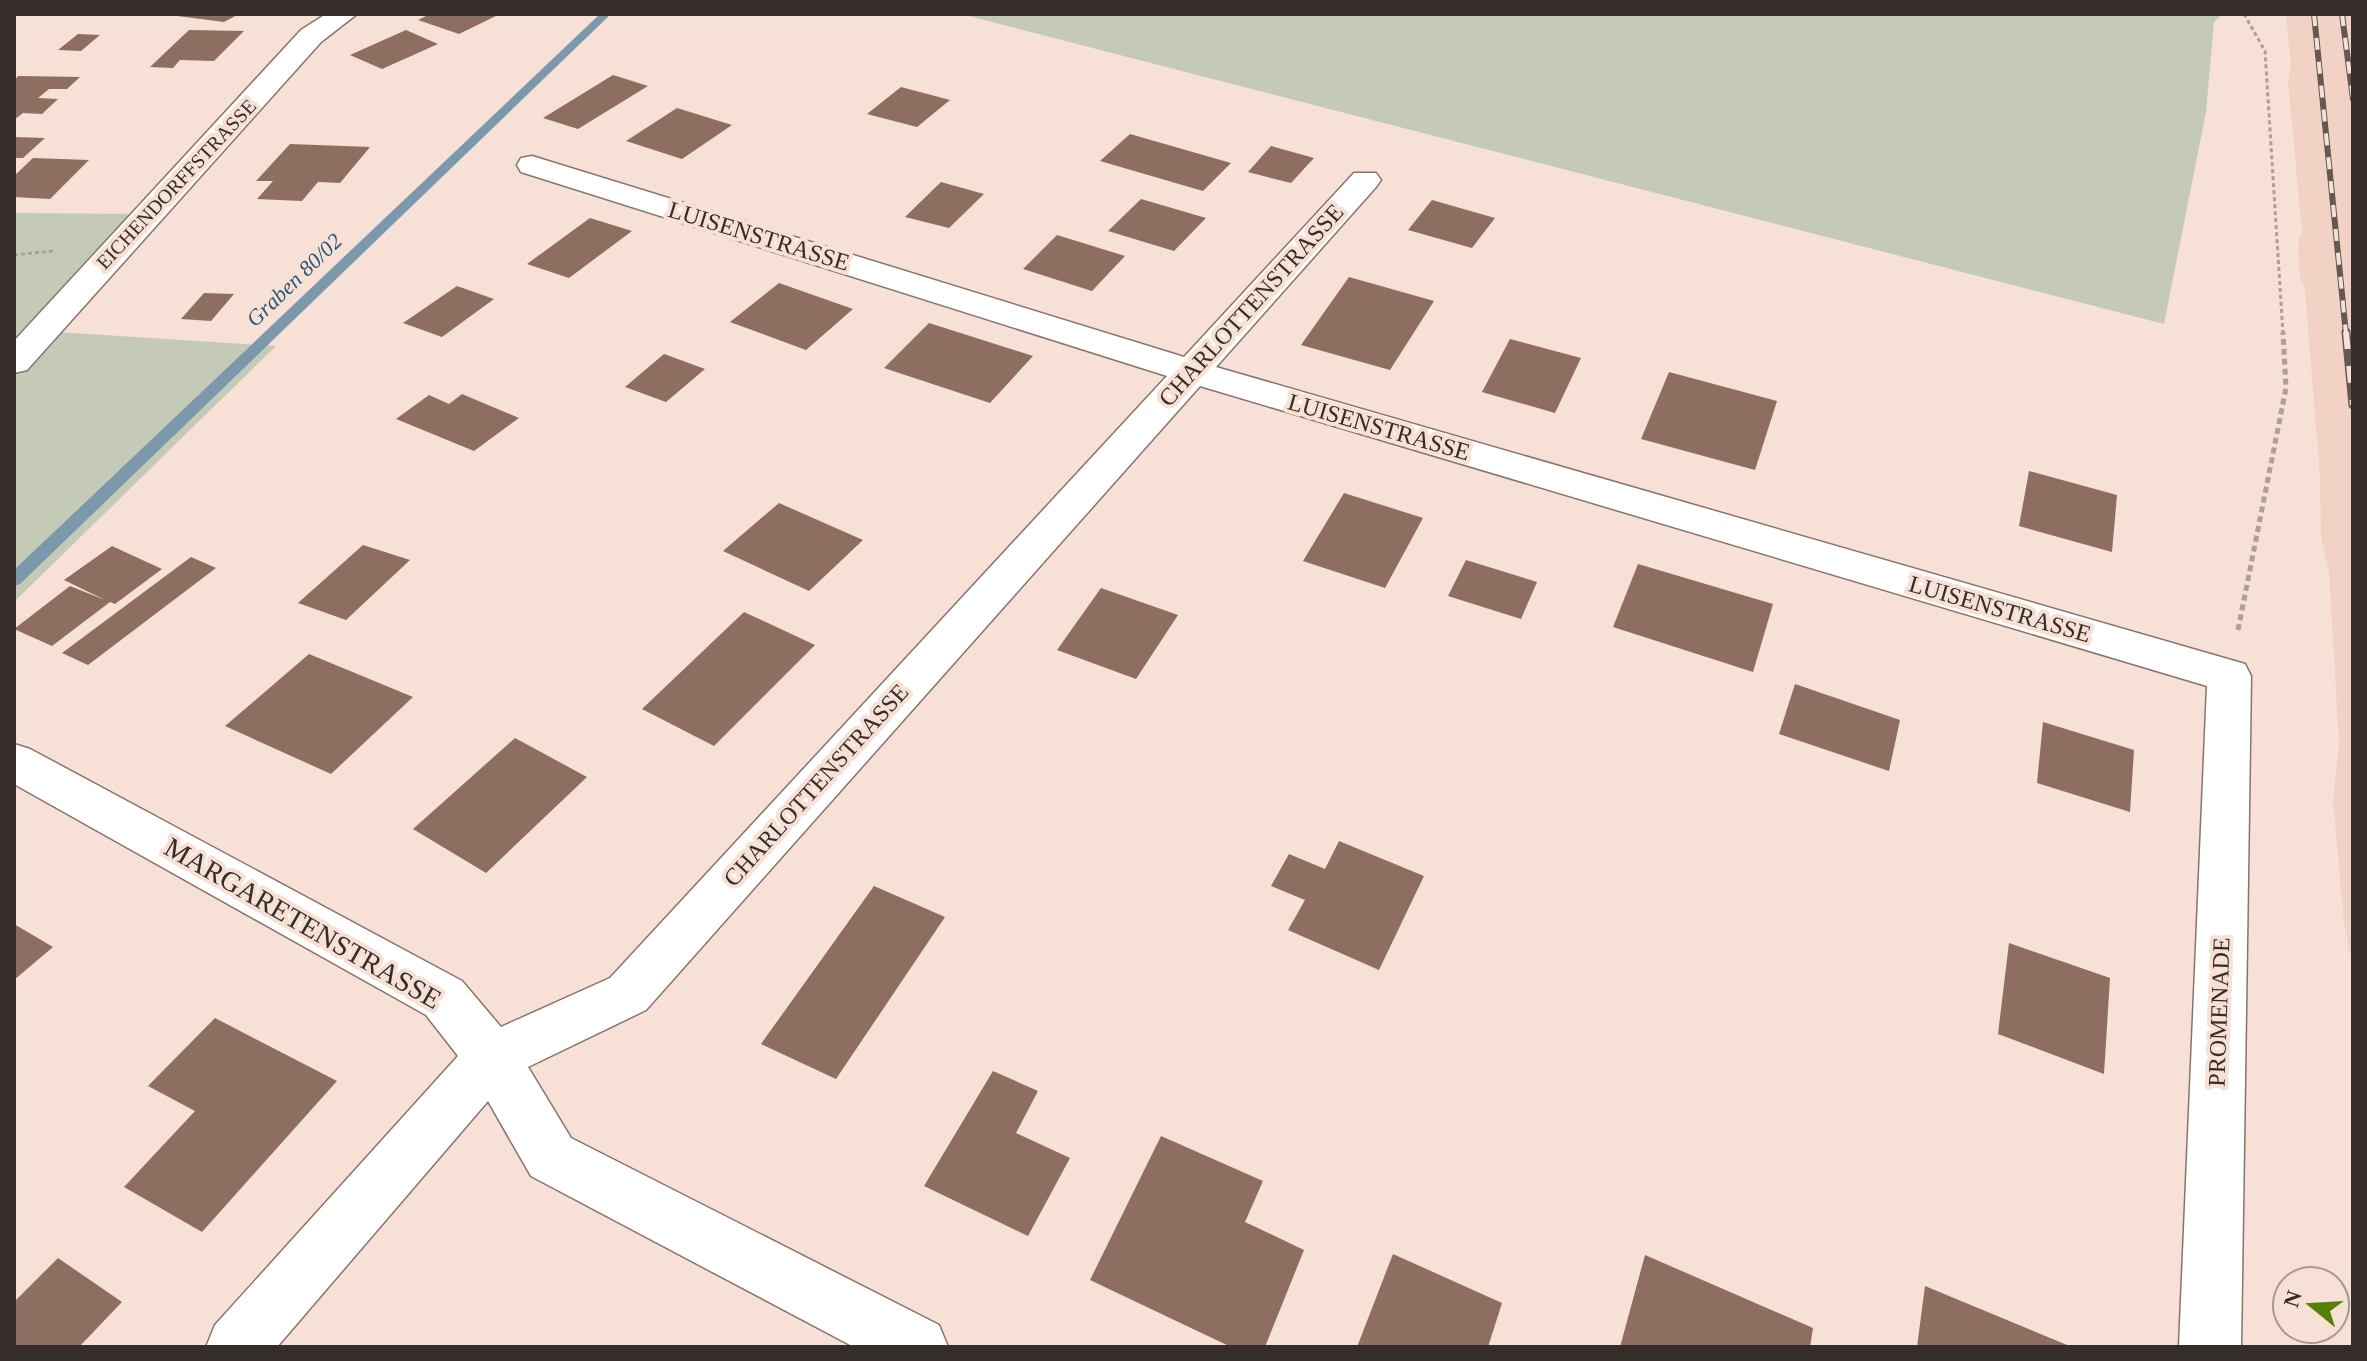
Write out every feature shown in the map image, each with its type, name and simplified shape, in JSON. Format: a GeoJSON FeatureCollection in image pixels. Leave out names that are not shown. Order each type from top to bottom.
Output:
{"type":"FeatureCollection","features":[{"type":"Feature","properties":{"kind":"street","name":"EICHENDORFFSTRASSE"},"geometry":{"type":"LineString","coordinates":[[14,362],[311,36],[344,14]]}},
{"type":"Feature","properties":{"kind":"street","name":"LUISENSTRASSE"},"geometry":{"type":"LineString","coordinates":[[532,165],[1190,371],[2229,676]]}},
{"type":"Feature","properties":{"kind":"street","name":"CHARLOTTENSTRASSE"},"geometry":{"type":"LineString","coordinates":[[237,1347],[492,1057],[628,994],[1365,180]]}},
{"type":"Feature","properties":{"kind":"street","name":"PROMENADE"},"geometry":{"type":"LineString","coordinates":[[2210,1347],[2229,676]]}},
{"type":"Feature","properties":{"kind":"street","name":"MARGARETENSTRASSE"},"geometry":{"type":"LineString","coordinates":[[14,762],[444,998],[492,1057],[551,1157],[917,1347]]}},
{"type":"Feature","properties":{"kind":"path"},"geometry":{"type":"LineString","coordinates":[[2229,676],[2286,388],[2265,51],[2244,14]]}},
{"type":"Feature","properties":{"kind":"shaded area"},"geometry":{"type":"Polygon","coordinates":[[[2286,14],[2353,14],[2353,966],[2344,923],[2333,801],[2339,743],[2329,571],[2321,537],[2320,477],[2305,290],[2300,276],[2298,243],[2302,231],[2288,81],[2291,68],[2286,14]]]}},
{"type":"Feature","properties":{"kind":"green space"},"geometry":{"type":"Polygon","coordinates":[[[961,14],[2223,14],[2214,22],[2206,112],[2164,324],[961,14]]]}},
{"type":"Feature","properties":{"kind":"green space"},"geometry":{"type":"Polygon","coordinates":[[[14,213],[148,214],[41,331],[276,346],[14,602],[14,213]]]}},
{"type":"Feature","properties":{"kind":"building"},"geometry":{"type":"Polygon","coordinates":[[[162,14],[239,14],[224,22],[162,14]]]}},
{"type":"Feature","properties":{"kind":"building"},"geometry":{"type":"Polygon","coordinates":[[[430,14],[500,14],[459,34],[418,20],[430,14]]]}},
{"type":"Feature","properties":{"kind":"building"},"geometry":{"type":"Polygon","coordinates":[[[189,30],[244,31],[214,61],[180,60],[173,68],[150,67],[189,30]]]}},
{"type":"Feature","properties":{"kind":"building"},"geometry":{"type":"Polygon","coordinates":[[[406,30],[438,44],[382,69],[350,55],[406,30]]]}},
{"type":"Feature","properties":{"kind":"building"},"geometry":{"type":"Polygon","coordinates":[[[78,34],[100,35],[81,51],[58,50],[78,34]]]}},
{"type":"Feature","properties":{"kind":"building"},"geometry":{"type":"Polygon","coordinates":[[[613,75],[648,86],[578,129],[543,118],[613,75]]]}},
{"type":"Feature","properties":{"kind":"building"},"geometry":{"type":"Polygon","coordinates":[[[18,76],[80,77],[67,89],[49,89],[38,98],[58,99],[42,114],[23,113],[14,120],[14,81],[18,76]]]}},
{"type":"Feature","properties":{"kind":"building"},"geometry":{"type":"Polygon","coordinates":[[[901,87],[950,100],[917,127],[867,114],[901,87]]]}},
{"type":"Feature","properties":{"kind":"building"},"geometry":{"type":"Polygon","coordinates":[[[677,108],[732,125],[682,159],[626,141],[677,108]]]}},
{"type":"Feature","properties":{"kind":"building"},"geometry":{"type":"Polygon","coordinates":[[[1130,134],[1231,163],[1203,191],[1100,161],[1130,134]]]}},
{"type":"Feature","properties":{"kind":"building"},"geometry":{"type":"Polygon","coordinates":[[[14,137],[45,138],[23,158],[14,158],[14,137]]]}},
{"type":"Feature","properties":{"kind":"building"},"geometry":{"type":"Polygon","coordinates":[[[290,144],[370,147],[340,183],[318,182],[302,201],[257,199],[273,181],[256,181],[290,144]]]}},
{"type":"Feature","properties":{"kind":"building"},"geometry":{"type":"Polygon","coordinates":[[[1271,146],[1314,158],[1291,183],[1248,172],[1271,146]]]}},
{"type":"Feature","properties":{"kind":"building"},"geometry":{"type":"Polygon","coordinates":[[[33,158],[89,160],[50,199],[14,197],[14,176],[33,158]]]}},
{"type":"Feature","properties":{"kind":"building"},"geometry":{"type":"Polygon","coordinates":[[[941,182],[984,194],[949,228],[905,217],[941,182]]]}},
{"type":"Feature","properties":{"kind":"building"},"geometry":{"type":"Polygon","coordinates":[[[1141,199],[1206,218],[1174,251],[1108,231],[1141,199]]]}},
{"type":"Feature","properties":{"kind":"building"},"geometry":{"type":"Polygon","coordinates":[[[1432,200],[1495,218],[1472,248],[1408,230],[1432,200]]]}},
{"type":"Feature","properties":{"kind":"building"},"geometry":{"type":"Polygon","coordinates":[[[590,218],[632,231],[569,278],[527,264],[590,218]]]}},
{"type":"Feature","properties":{"kind":"building"},"geometry":{"type":"Polygon","coordinates":[[[1057,235],[1125,256],[1092,291],[1023,269],[1057,235]]]}},
{"type":"Feature","properties":{"kind":"building"},"geometry":{"type":"Polygon","coordinates":[[[1349,277],[1434,301],[1390,370],[1301,345],[1349,277]]]}},
{"type":"Feature","properties":{"kind":"building"},"geometry":{"type":"Polygon","coordinates":[[[779,283],[853,309],[806,350],[730,322],[779,283]]]}},
{"type":"Feature","properties":{"kind":"building"},"geometry":{"type":"Polygon","coordinates":[[[457,286],[494,299],[442,337],[403,323],[457,286]]]}},
{"type":"Feature","properties":{"kind":"building"},"geometry":{"type":"Polygon","coordinates":[[[204,293],[234,294],[211,321],[181,319],[204,293]]]}},
{"type":"Feature","properties":{"kind":"building"},"geometry":{"type":"Polygon","coordinates":[[[929,323],[1033,356],[990,403],[884,368],[929,323]]]}},
{"type":"Feature","properties":{"kind":"building"},"geometry":{"type":"Polygon","coordinates":[[[1510,339],[1581,358],[1555,413],[1482,392],[1510,339]]]}},
{"type":"Feature","properties":{"kind":"building"},"geometry":{"type":"Polygon","coordinates":[[[664,354],[705,369],[666,402],[625,387],[664,354]]]}},
{"type":"Feature","properties":{"kind":"building"},"geometry":{"type":"Polygon","coordinates":[[[1669,372],[1777,401],[1755,470],[1641,439],[1669,372]]]}},
{"type":"Feature","properties":{"kind":"building"},"geometry":{"type":"Polygon","coordinates":[[[462,394],[519,418],[474,451],[396,419],[429,395],[449,404],[462,394]]]}},
{"type":"Feature","properties":{"kind":"building"},"geometry":{"type":"Polygon","coordinates":[[[2029,471],[2117,495],[2112,552],[2019,526],[2029,471]]]}},
{"type":"Feature","properties":{"kind":"building"},"geometry":{"type":"Polygon","coordinates":[[[1344,493],[1423,518],[1385,588],[1303,561],[1344,493]]]}},
{"type":"Feature","properties":{"kind":"building"},"geometry":{"type":"Polygon","coordinates":[[[779,503],[863,540],[809,591],[723,551],[779,503]]]}},
{"type":"Feature","properties":{"kind":"building"},"geometry":{"type":"Polygon","coordinates":[[[363,545],[410,560],[346,620],[298,603],[363,545]]]}},
{"type":"Feature","properties":{"kind":"building"},"geometry":{"type":"Polygon","coordinates":[[[112,546],[162,569],[115,604],[110,602],[52,646],[14,629],[70,586],[105,600],[64,580],[112,546]]]}},
{"type":"Feature","properties":{"kind":"building"},"geometry":{"type":"Polygon","coordinates":[[[191,557],[216,568],[88,665],[62,653],[191,557]]]}},
{"type":"Feature","properties":{"kind":"building"},"geometry":{"type":"Polygon","coordinates":[[[1466,560],[1537,582],[1521,619],[1448,596],[1466,560]]]}},
{"type":"Feature","properties":{"kind":"building"},"geometry":{"type":"Polygon","coordinates":[[[1638,564],[1773,604],[1753,672],[1613,627],[1638,564]]]}},
{"type":"Feature","properties":{"kind":"building"},"geometry":{"type":"Polygon","coordinates":[[[1101,588],[1178,615],[1136,679],[1057,650],[1101,588]]]}},
{"type":"Feature","properties":{"kind":"building"},"geometry":{"type":"Polygon","coordinates":[[[744,612],[815,645],[714,746],[642,709],[744,612]]]}},
{"type":"Feature","properties":{"kind":"building"},"geometry":{"type":"Polygon","coordinates":[[[309,654],[413,697],[331,774],[225,726],[309,654]]]}},
{"type":"Feature","properties":{"kind":"building"},"geometry":{"type":"Polygon","coordinates":[[[1795,684],[1900,720],[1889,771],[1779,734],[1795,684]]]}},
{"type":"Feature","properties":{"kind":"building"},"geometry":{"type":"Polygon","coordinates":[[[2043,722],[2134,750],[2130,812],[2037,783],[2043,722]]]}},
{"type":"Feature","properties":{"kind":"building"},"geometry":{"type":"Polygon","coordinates":[[[515,738],[587,777],[486,873],[413,829],[515,738]]]}},
{"type":"Feature","properties":{"kind":"building"},"geometry":{"type":"Polygon","coordinates":[[[1339,841],[1424,876],[1379,970],[1288,930],[1305,900],[1271,886],[1289,854],[1325,869],[1339,841]]]}},
{"type":"Feature","properties":{"kind":"building"},"geometry":{"type":"Polygon","coordinates":[[[874,886],[945,917],[836,1079],[761,1044],[874,886]]]}},
{"type":"Feature","properties":{"kind":"building"},"geometry":{"type":"Polygon","coordinates":[[[14,924],[53,947],[14,980],[14,924]]]}},
{"type":"Feature","properties":{"kind":"building"},"geometry":{"type":"Polygon","coordinates":[[[2009,943],[2110,978],[2104,1074],[1998,1034],[2009,943]]]}},
{"type":"Feature","properties":{"kind":"building"},"geometry":{"type":"Polygon","coordinates":[[[215,1018],[337,1081],[202,1232],[124,1187],[195,1111],[148,1086],[215,1018]]]}},
{"type":"Feature","properties":{"kind":"building"},"geometry":{"type":"Polygon","coordinates":[[[993,1071],[1038,1091],[1016,1133],[1070,1158],[1028,1236],[924,1186],[993,1071]]]}},
{"type":"Feature","properties":{"kind":"building"},"geometry":{"type":"Polygon","coordinates":[[[1161,1136],[1263,1181],[1245,1222],[1304,1250],[1265,1347],[1231,1347],[1090,1280],[1161,1136]]]}},
{"type":"Feature","properties":{"kind":"building"},"geometry":{"type":"Polygon","coordinates":[[[1393,1254],[1502,1303],[1488,1347],[1357,1347],[1393,1254]]]}},
{"type":"Feature","properties":{"kind":"building"},"geometry":{"type":"Polygon","coordinates":[[[1645,1255],[1813,1328],[1810,1347],[1620,1347],[1645,1255]]]}},
{"type":"Feature","properties":{"kind":"building"},"geometry":{"type":"Polygon","coordinates":[[[58,1258],[122,1302],[79,1347],[14,1347],[14,1302],[58,1258]]]}},
{"type":"Feature","properties":{"kind":"building"},"geometry":{"type":"Polygon","coordinates":[[[1925,1286],[2072,1347],[1917,1347],[1925,1286]]]}},
{"type":"Feature","properties":{"kind":"waterway","name":"Graben 80/02"},"geometry":{"type":"LineString","coordinates":[[14,580],[606,14]]}},
{"type":"Feature","properties":{"kind":"railway"},"geometry":{"type":"LineString","coordinates":[[2314,14],[2346,334]]}},
{"type":"Feature","properties":{"kind":"railway"},"geometry":{"type":"LineString","coordinates":[[2342,14],[2353,99]]}},
{"type":"Feature","properties":{"kind":"railway"},"geometry":{"type":"LineString","coordinates":[[2346,332],[2353,405]]}}]}
